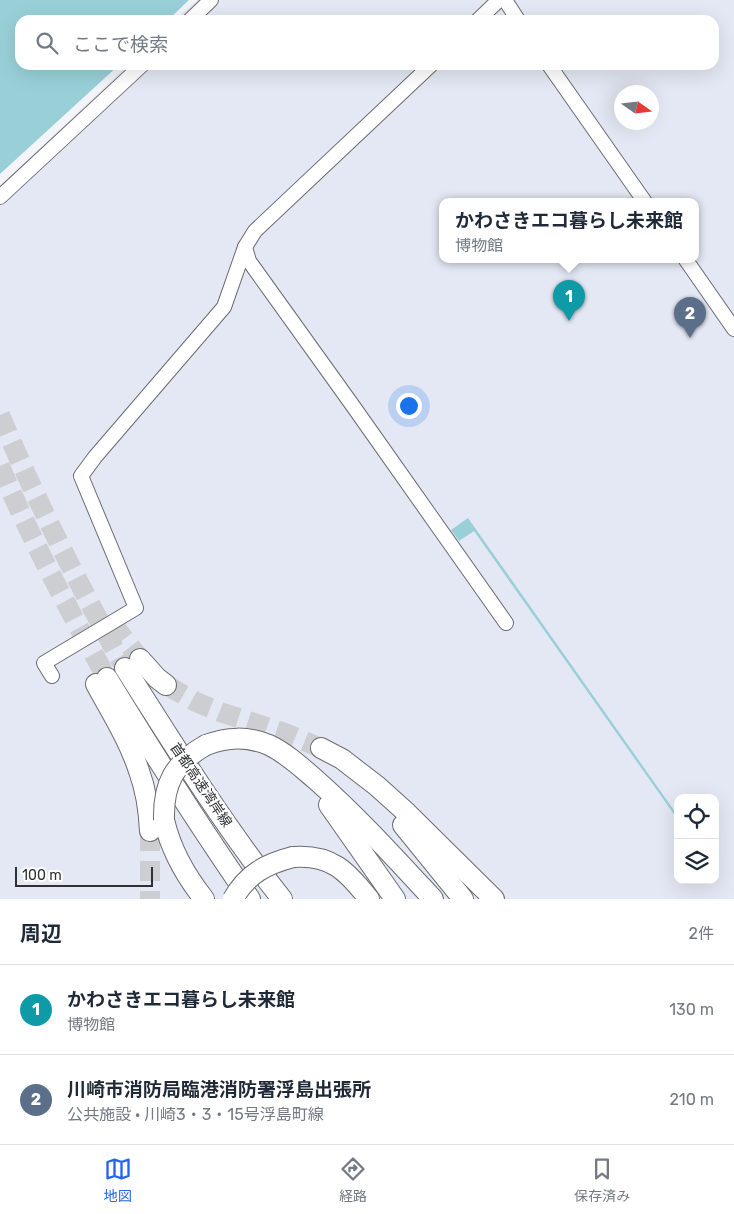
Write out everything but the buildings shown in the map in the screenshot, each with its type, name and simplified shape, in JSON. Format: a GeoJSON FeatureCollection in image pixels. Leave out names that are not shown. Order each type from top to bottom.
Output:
{"type":"FeatureCollection","features":[{"type":"Feature","properties":{"kind":"highway","name":"首都高速湾岸線"},"geometry":{"type":"LineString","coordinates":[[166,685],[133,664],[177,750],[215,807],[282,899]]}},
{"type":"Feature","properties":{"kind":"highway","name":"首都高速湾岸線"},"geometry":{"type":"LineString","coordinates":[[157,826],[149,813],[139,770],[102,681],[158,761],[248,899]]}},
{"type":"Feature","properties":{"kind":"highway"},"geometry":{"type":"LineString","coordinates":[[204,899],[180,865],[167,835],[157,826],[173,776],[186,759],[206,745],[232,738],[258,741],[287,756],[332,794],[433,899]]}},
{"type":"Feature","properties":{"kind":"highway"},"geometry":{"type":"LineString","coordinates":[[321,748],[358,770],[383,791],[494,899]]}},
{"type":"Feature","properties":{"kind":"highway"},"geometry":{"type":"LineString","coordinates":[[287,756],[340,818],[395,899]]}},
{"type":"Feature","properties":{"kind":"highway"},"geometry":{"type":"LineString","coordinates":[[342,759],[371,786],[464,899]]}},
{"type":"Feature","properties":{"kind":"highway"},"geometry":{"type":"LineString","coordinates":[[233,899],[246,881],[255,873],[278,861],[294,862],[333,873],[349,881],[367,896]]}},
{"type":"Feature","properties":{"kind":"highway"},"geometry":{"type":"LineString","coordinates":[[248,899],[251,892],[264,881],[294,862]]}},
{"type":"Feature","properties":{"kind":"street"},"geometry":{"type":"LineString","coordinates":[[196,15],[212,0]]}},
{"type":"Feature","properties":{"kind":"street"},"geometry":{"type":"LineString","coordinates":[[483,15],[499,0]]}},
{"type":"Feature","properties":{"kind":"street"},"geometry":{"type":"LineString","coordinates":[[505,0],[515,15]]}},
{"type":"Feature","properties":{"kind":"street"},"geometry":{"type":"LineString","coordinates":[[0,197],[137,70]]}},
{"type":"Feature","properties":{"kind":"street"},"geometry":{"type":"LineString","coordinates":[[52,676],[44,663],[136,608],[80,476],[224,307],[245,247],[256,231],[426,70]]}},
{"type":"Feature","properties":{"kind":"street"},"geometry":{"type":"LineString","coordinates":[[553,70],[642,198]]}},
{"type":"Feature","properties":{"kind":"street"},"geometry":{"type":"LineString","coordinates":[[245,247],[249,261],[506,623]]}},
{"type":"Feature","properties":{"kind":"street"},"geometry":{"type":"LineString","coordinates":[[688,263],[734,329]]}},
{"type":"Feature","properties":{"kind":"shaded area"},"geometry":{"type":"Polygon","coordinates":[[[197,0],[734,0],[734,899],[0,899],[0,186],[123,70],[719,70],[719,15],[180,15],[197,0]]]}},
{"type":"Feature","properties":{"kind":"water"},"geometry":{"type":"Polygon","coordinates":[[[0,0],[189,0],[173,15],[15,15],[15,70],[114,70],[0,174],[0,0]]]}},
{"type":"Feature","properties":{"kind":"water"},"geometry":{"type":"Polygon","coordinates":[[[468,518],[674,810],[674,814],[474,531],[459,541],[451,530],[468,518]]]}},
{"type":"Feature","properties":{"kind":"tunnel"},"geometry":{"type":"LineString","coordinates":[[0,415],[59,543],[125,668]]}},
{"type":"Feature","properties":{"kind":"tunnel"},"geometry":{"type":"LineString","coordinates":[[0,466],[50,574],[107,678]]}},
{"type":"Feature","properties":{"kind":"tunnel"},"geometry":{"type":"LineString","coordinates":[[112,623],[140,659]]}},
{"type":"Feature","properties":{"kind":"tunnel"},"geometry":{"type":"LineString","coordinates":[[166,685],[196,702],[220,712],[285,733],[321,748]]}},
{"type":"Feature","properties":{"kind":"tunnel"},"geometry":{"type":"LineString","coordinates":[[150,831],[150,899]]}},
{"type":"Feature","properties":{"kind":"place","name":"かわさきエコ暮らし未来館"},"geometry":{"type":"Point","coordinates":[569,321]}},
{"type":"Feature","properties":{"kind":"place","name":"川崎市消防局臨港消防署浮島出張所"},"geometry":{"type":"Point","coordinates":[690,338]}}]}
